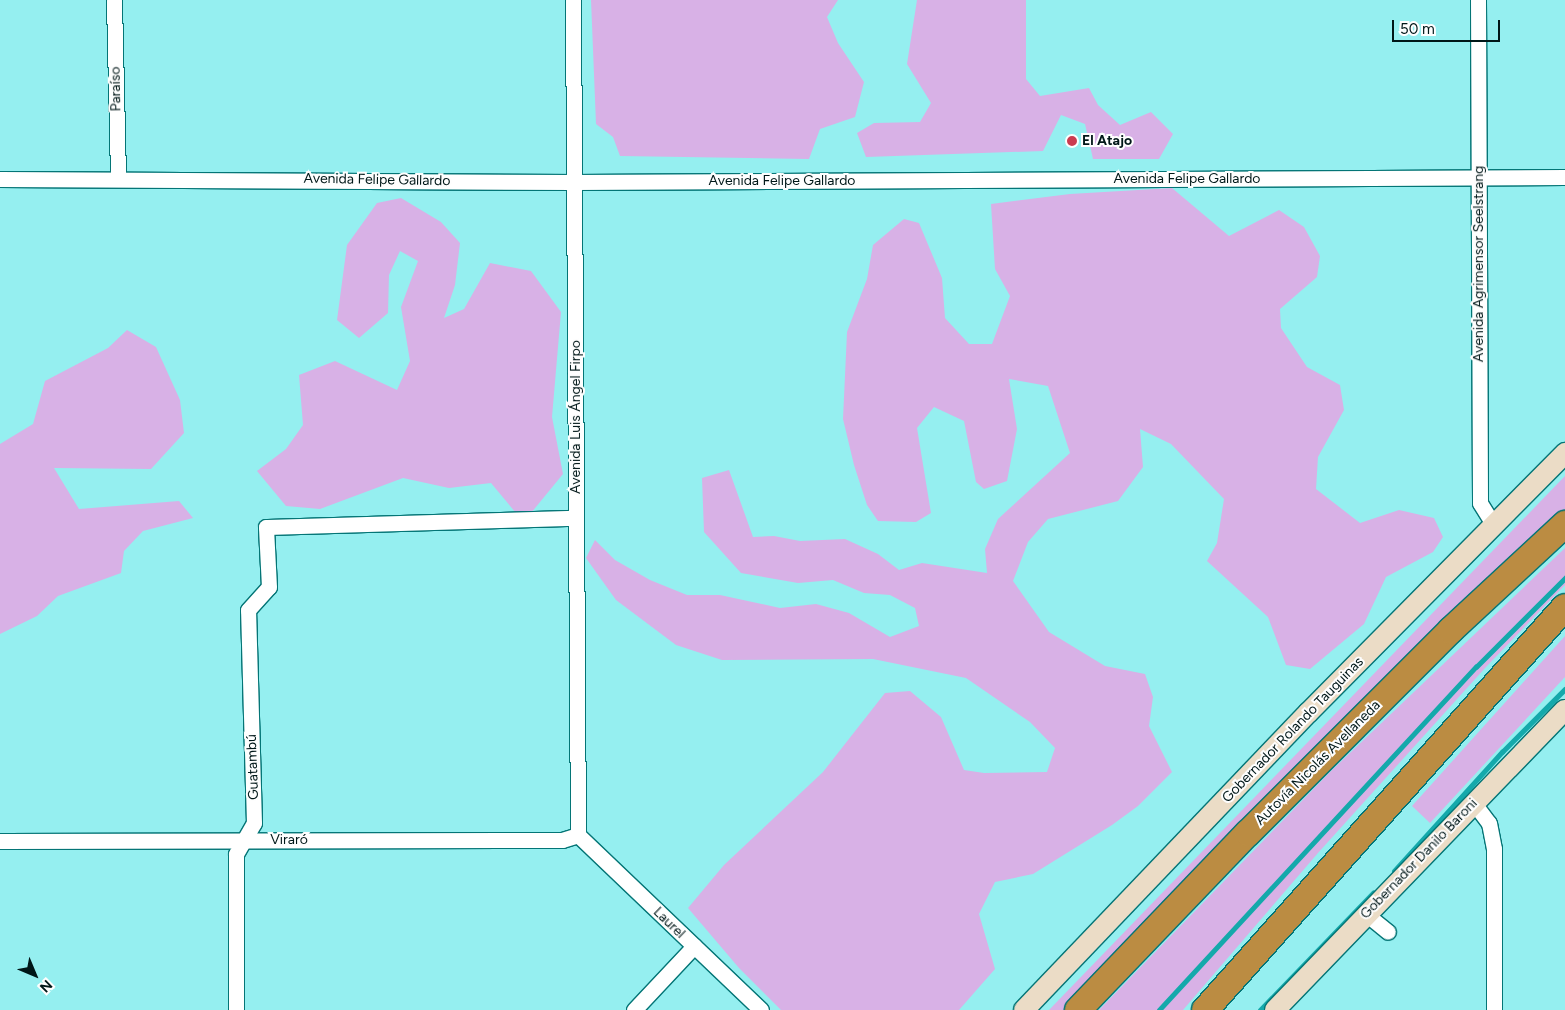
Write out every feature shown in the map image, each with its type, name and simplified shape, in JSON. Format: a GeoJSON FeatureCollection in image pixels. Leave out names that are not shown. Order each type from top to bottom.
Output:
{"type":"FeatureCollection","features":[{"type":"Feature","properties":{"kind":"highway","name":"Autovía Nicolás Avellaneda"},"geometry":{"type":"LineString","coordinates":[[1078,1010],[1248,833],[1451,630],[1565,524]]}},
{"type":"Feature","properties":{"kind":"highway"},"geometry":{"type":"LineString","coordinates":[[1205,1010],[1565,607]]}},
{"type":"Feature","properties":{"kind":"street","name":"Paraíso"},"geometry":{"type":"LineString","coordinates":[[114,0],[118,177]]}},
{"type":"Feature","properties":{"kind":"street","name":"Avenida Luis Ángel Firpo"},"geometry":{"type":"LineString","coordinates":[[573,0],[578,835]]}},
{"type":"Feature","properties":{"kind":"street","name":"Avenida Agrimensor Seelstrang"},"geometry":{"type":"LineString","coordinates":[[1478,0],[1480,502],[1493,524]]}},
{"type":"Feature","properties":{"kind":"street","name":"Avenida Felipe Gallardo"},"geometry":{"type":"LineString","coordinates":[[0,179],[118,177],[574,182],[1565,177]]}},
{"type":"Feature","properties":{"kind":"street","name":"Gobernador Rolando Tauguinas"},"geometry":{"type":"LineString","coordinates":[[1024,1010],[1308,713],[1565,453]]}},
{"type":"Feature","properties":{"kind":"street","name":"Guatambú"},"geometry":{"type":"LineString","coordinates":[[236,1010],[236,854],[254,823],[248,610],[270,587],[266,527],[576,518]]}},
{"type":"Feature","properties":{"kind":"street","name":"Gobernador Danilo Baroni"},"geometry":{"type":"LineString","coordinates":[[1275,1010],[1473,802],[1565,710]]}},
{"type":"Feature","properties":{"kind":"street"},"geometry":{"type":"LineString","coordinates":[[1473,802],[1488,823],[1494,849],[1494,1010]]}},
{"type":"Feature","properties":{"kind":"street","name":"Viraró"},"geometry":{"type":"LineString","coordinates":[[0,841],[562,840],[578,835]]}},
{"type":"Feature","properties":{"kind":"street","name":"Laurel"},"geometry":{"type":"LineString","coordinates":[[578,835],[761,1010]]}},
{"type":"Feature","properties":{"kind":"street"},"geometry":{"type":"LineString","coordinates":[[1366,914],[1388,932]]}},
{"type":"Feature","properties":{"kind":"street"},"geometry":{"type":"LineString","coordinates":[[634,1010],[694,946]]}},
{"type":"Feature","properties":{"kind":"shaded area"},"geometry":{"type":"Polygon","coordinates":[[[591,0],[838,0],[827,17],[838,43],[864,82],[855,117],[820,129],[809,159],[620,156],[613,137],[596,124],[591,0]]]}},
{"type":"Feature","properties":{"kind":"shaded area"},"geometry":{"type":"Polygon","coordinates":[[[917,0],[1026,0],[1026,79],[1040,96],[1089,88],[1098,105],[1120,125],[1151,112],[1173,134],[1159,159],[1093,159],[1085,124],[1061,115],[1043,151],[866,157],[857,133],[874,123],[920,122],[931,103],[907,64],[917,0]]]}},
{"type":"Feature","properties":{"kind":"shaded area"},"geometry":{"type":"Polygon","coordinates":[[[1172,188],[1229,236],[1279,210],[1304,227],[1320,256],[1317,277],[1280,309],[1281,328],[1307,367],[1340,385],[1344,410],[1318,457],[1316,489],[1360,523],[1399,510],[1434,518],[1443,537],[1433,552],[1386,577],[1364,624],[1310,669],[1286,665],[1268,617],[1207,561],[1217,543],[1224,499],[1171,444],[1140,429],[1143,467],[1118,501],[1048,519],[1028,542],[1013,581],[1049,632],[1105,666],[1145,674],[1153,697],[1149,726],[1172,772],[1138,806],[1112,825],[1033,874],[995,882],[979,914],[995,969],[959,1010],[781,1010],[739,968],[688,908],[724,865],[823,772],[885,693],[910,691],[941,717],[964,770],[984,773],[1047,772],[1055,748],[1030,722],[966,678],[873,659],[722,660],[676,645],[616,600],[586,558],[595,540],[615,560],[650,580],[687,595],[720,595],[780,608],[816,604],[849,613],[890,637],[919,626],[915,608],[890,595],[864,593],[833,580],[798,583],[741,573],[704,532],[702,478],[729,470],[753,537],[774,536],[800,541],[845,539],[878,554],[899,570],[922,563],[987,573],[985,549],[998,519],[1070,453],[1048,386],[1009,379],[1017,429],[1007,481],[984,489],[976,482],[964,421],[934,407],[917,428],[931,513],[916,522],[878,521],[867,505],[854,465],[843,419],[847,332],[867,279],[873,245],[904,219],[919,223],[942,278],[945,318],[969,344],[992,344],[1010,296],[995,269],[991,204],[1070,194],[1172,188]]]}},
{"type":"Feature","properties":{"kind":"shaded area"},"geometry":{"type":"Polygon","coordinates":[[[401,198],[441,222],[460,243],[455,285],[444,318],[464,309],[490,263],[531,271],[561,312],[552,417],[563,474],[531,513],[516,513],[491,483],[449,488],[403,478],[320,509],[286,506],[257,471],[286,449],[303,425],[299,375],[335,361],[397,390],[410,361],[401,307],[418,261],[400,251],[389,275],[388,313],[359,338],[337,320],[347,245],[377,203],[401,198]]]}},
{"type":"Feature","properties":{"kind":"shaded area"},"geometry":{"type":"Polygon","coordinates":[[[127,330],[156,347],[180,400],[184,433],[151,469],[54,468],[79,509],[179,501],[193,518],[143,531],[124,551],[121,573],[58,596],[37,616],[0,634],[0,444],[33,424],[45,381],[108,348],[127,330]]]}},
{"type":"Feature","properties":{"kind":"shaded area"},"geometry":{"type":"Polygon","coordinates":[[[1565,476],[1565,513],[1070,1010],[1049,1010],[1565,476]]]}},
{"type":"Feature","properties":{"kind":"shaded area"},"geometry":{"type":"Polygon","coordinates":[[[1565,548],[1565,585],[1486,667],[1318,853],[1183,1010],[1099,1010],[1330,772],[1565,548]]]}},
{"type":"Feature","properties":{"kind":"shaded area"},"geometry":{"type":"Polygon","coordinates":[[[1565,636],[1565,677],[1430,823],[1412,806],[1565,636]]]}},
{"type":"Feature","properties":{"kind":"waterway"},"geometry":{"type":"LineString","coordinates":[[1159,1010],[1476,667],[1565,578]]}},
{"type":"Feature","properties":{"kind":"waterway"},"geometry":{"type":"LineString","coordinates":[[1394,871],[1502,752],[1565,689]]}},
{"type":"Feature","properties":{"kind":"waterway"},"geometry":{"type":"LineString","coordinates":[[1260,1010],[1373,893]]}},
{"type":"Feature","properties":{"kind":"place","name":"El Atajo"},"geometry":{"type":"Point","coordinates":[1072,141]}}]}
